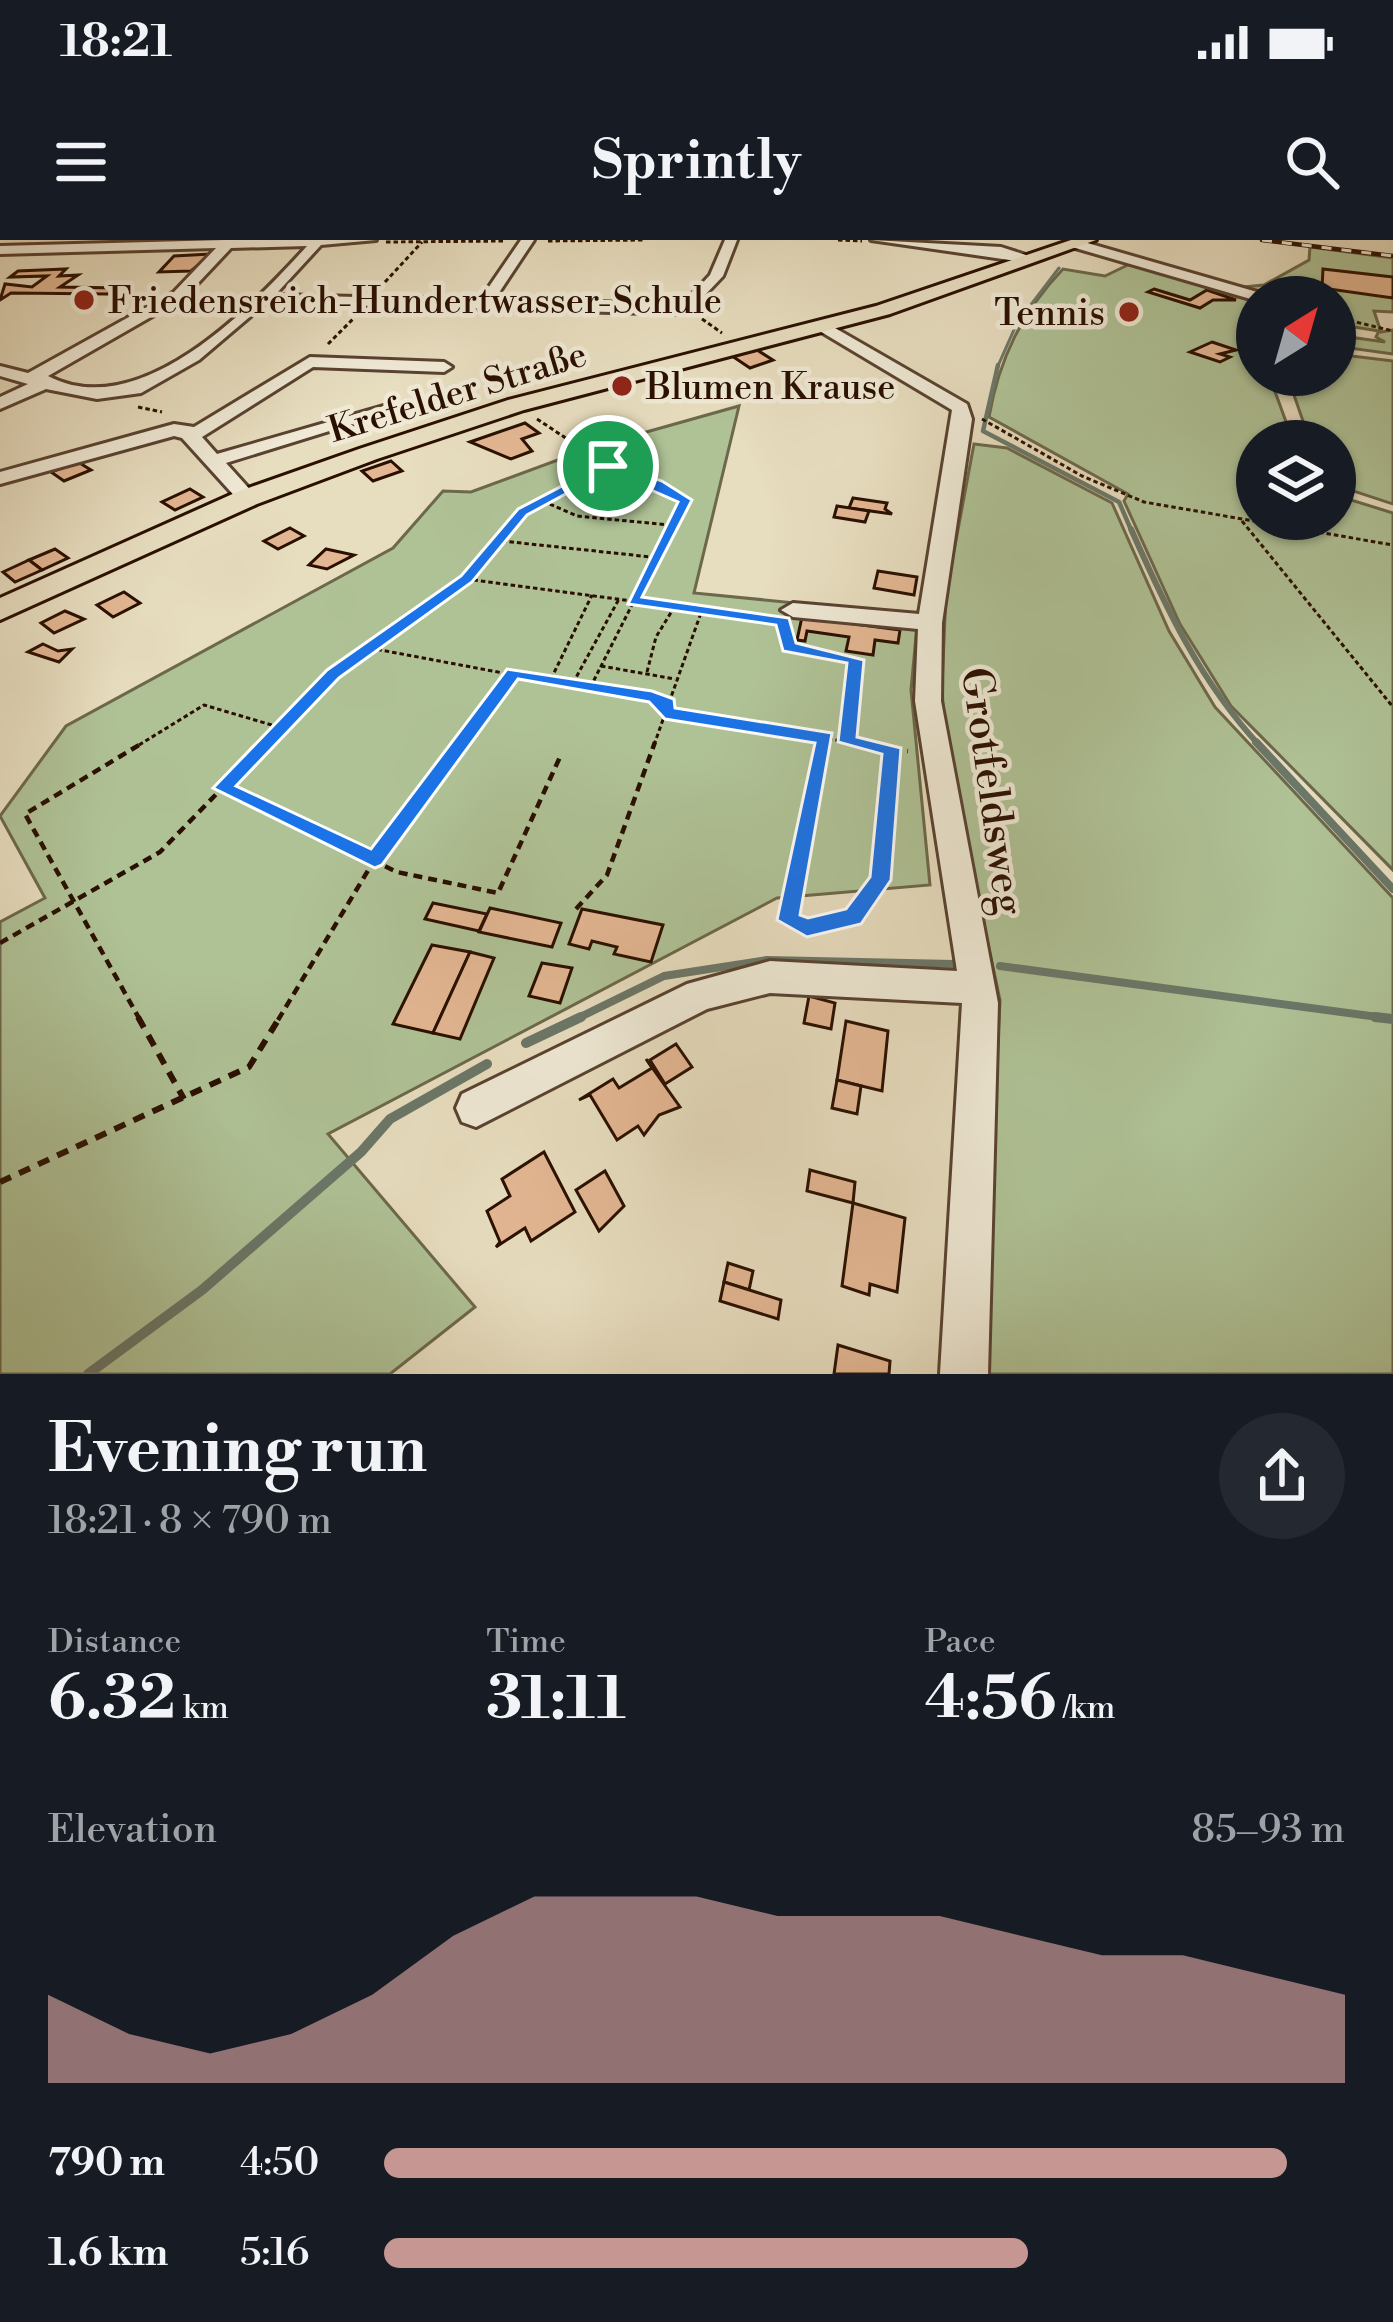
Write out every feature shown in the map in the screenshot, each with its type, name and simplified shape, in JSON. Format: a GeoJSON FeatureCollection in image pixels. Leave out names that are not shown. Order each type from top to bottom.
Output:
{"type":"FeatureCollection","features":[{"type":"Feature","properties":{"kind":"main road","name":"Krefelder Straße"},"geometry":{"type":"LineString","coordinates":[[0,610],[247,498],[516,405],[823,327],[1083,242]]}},
{"type":"Feature","properties":{"kind":"street"},"geometry":{"type":"LineString","coordinates":[[0,371],[116,394],[179,363],[268,299],[318,240]]}},
{"type":"Feature","properties":{"kind":"street"},"geometry":{"type":"LineString","coordinates":[[0,250],[370,240]]}},
{"type":"Feature","properties":{"kind":"street"},"geometry":{"type":"LineString","coordinates":[[484,304],[528,240]]}},
{"type":"Feature","properties":{"kind":"street"},"geometry":{"type":"LineString","coordinates":[[268,299],[687,309],[716,276],[731,240]]}},
{"type":"Feature","properties":{"kind":"street"},"geometry":{"type":"LineString","coordinates":[[878,240],[1001,250],[1031,259]]}},
{"type":"Feature","properties":{"kind":"street"},"geometry":{"type":"LineString","coordinates":[[0,404],[179,296],[229,242]]}},
{"type":"Feature","properties":{"kind":"street"},"geometry":{"type":"LineString","coordinates":[[1083,242],[1236,284]]}},
{"type":"Feature","properties":{"kind":"street"},"geometry":{"type":"LineString","coordinates":[[67,248],[56,256],[164,252],[176,244]]}},
{"type":"Feature","properties":{"kind":"street"},"geometry":{"type":"LineString","coordinates":[[13,262],[30,249]]}},
{"type":"Feature","properties":{"kind":"street","name":"Grotfeldsweg"},"geometry":{"type":"LineString","coordinates":[[823,327],[961,408],[930,623],[928,701],[978,988],[980,1055],[964,1374]]}},
{"type":"Feature","properties":{"kind":"street"},"geometry":{"type":"LineString","coordinates":[[0,478],[173,430],[195,433],[310,362],[444,367]]}},
{"type":"Feature","properties":{"kind":"street"},"geometry":{"type":"LineString","coordinates":[[214,461],[385,408]]}},
{"type":"Feature","properties":{"kind":"street"},"geometry":{"type":"LineString","coordinates":[[195,433],[247,498]]}},
{"type":"Feature","properties":{"kind":"street"},"geometry":{"type":"LineString","coordinates":[[793,610],[930,623]]}},
{"type":"Feature","properties":{"kind":"street"},"geometry":{"type":"LineString","coordinates":[[476,1108],[700,994],[770,977],[978,988]]}},
{"type":"Feature","properties":{"kind":"path"},"geometry":{"type":"LineString","coordinates":[[310,362],[307,358],[368,302],[421,240]]}},
{"type":"Feature","properties":{"kind":"path"},"geometry":{"type":"LineString","coordinates":[[687,309],[743,348]]}},
{"type":"Feature","properties":{"kind":"path"},"geometry":{"type":"LineString","coordinates":[[1356,322],[1393,331]]}},
{"type":"Feature","properties":{"kind":"path"},"geometry":{"type":"LineString","coordinates":[[116,394],[118,403],[175,415],[195,433]]}},
{"type":"Feature","properties":{"kind":"path"},"geometry":{"type":"LineString","coordinates":[[516,405],[608,466],[657,483],[685,500],[591,686]]}},
{"type":"Feature","properties":{"kind":"path"},"geometry":{"type":"LineString","coordinates":[[989,423],[1082,476],[1144,502],[1236,517]]}},
{"type":"Feature","properties":{"kind":"path"},"geometry":{"type":"LineString","coordinates":[[0,943],[160,852],[333,674],[466,579],[523,512],[608,466]]}},
{"type":"Feature","properties":{"kind":"path"},"geometry":{"type":"LineString","coordinates":[[543,501],[577,516],[669,525]]}},
{"type":"Feature","properties":{"kind":"path"},"geometry":{"type":"LineString","coordinates":[[1356,538],[1393,544]]}},
{"type":"Feature","properties":{"kind":"path"},"geometry":{"type":"LineString","coordinates":[[1256,540],[1285,578],[1346,640],[1393,707]]}},
{"type":"Feature","properties":{"kind":"path"},"geometry":{"type":"LineString","coordinates":[[502,541],[653,558]]}},
{"type":"Feature","properties":{"kind":"path"},"geometry":{"type":"LineString","coordinates":[[466,579],[550,594],[619,598],[783,621],[788,647],[856,660],[847,742]]}},
{"type":"Feature","properties":{"kind":"path"},"geometry":{"type":"LineString","coordinates":[[551,679],[592,595]]}},
{"type":"Feature","properties":{"kind":"path"},"geometry":{"type":"LineString","coordinates":[[573,683],[619,598]]}},
{"type":"Feature","properties":{"kind":"path"},"geometry":{"type":"LineString","coordinates":[[647,674],[656,637],[675,606]]}},
{"type":"Feature","properties":{"kind":"path"},"geometry":{"type":"LineString","coordinates":[[576,909],[607,875],[702,610]]}},
{"type":"Feature","properties":{"kind":"path"},"geometry":{"type":"LineString","coordinates":[[370,648],[668,704]]}},
{"type":"Feature","properties":{"kind":"path"},"geometry":{"type":"LineString","coordinates":[[601,666],[675,679]]}},
{"type":"Feature","properties":{"kind":"path"},"geometry":{"type":"LineString","coordinates":[[0,1182],[249,1067],[375,860],[513,673]]}},
{"type":"Feature","properties":{"kind":"path"},"geometry":{"type":"LineString","coordinates":[[184,1099],[25,814],[204,705],[282,728]]}},
{"type":"Feature","properties":{"kind":"path"},"geometry":{"type":"LineString","coordinates":[[665,712],[937,756]]}},
{"type":"Feature","properties":{"kind":"path"},"geometry":{"type":"LineString","coordinates":[[826,738],[788,920],[807,928],[853,917],[880,880],[892,748]]}},
{"type":"Feature","properties":{"kind":"path"},"geometry":{"type":"LineString","coordinates":[[223,788],[398,872],[498,893],[560,757]]}},
{"type":"Feature","properties":{"kind":"green space"},"geometry":{"type":"Polygon","coordinates":[[[1310,247],[1393,258],[1393,312],[1374,311],[1381,332],[1393,330],[1393,354],[1356,349],[1356,338],[1385,342],[1376,337],[1379,331],[1356,327],[1356,276],[1280,276],[1309,260],[1310,247]]]}},
{"type":"Feature","properties":{"kind":"green space"},"geometry":{"type":"Polygon","coordinates":[[[1134,262],[1236,291],[1236,396],[1277,396],[1285,420],[1236,420],[1236,540],[1356,540],[1356,502],[1393,513],[1393,870],[1231,706],[1180,624],[1124,501],[1128,494],[989,417],[1014,337],[1063,269],[1105,276],[1134,262]]]}},
{"type":"Feature","properties":{"kind":"green space"},"geometry":{"type":"Polygon","coordinates":[[[1356,357],[1393,361],[1393,504],[1356,492],[1356,420],[1303,420],[1294,396],[1356,396],[1356,357]]]}},
{"type":"Feature","properties":{"kind":"green space"},"geometry":{"type":"Polygon","coordinates":[[[739,406],[694,593],[918,615],[911,690],[930,885],[777,898],[328,1134],[475,1307],[390,1374],[0,1374],[0,922],[45,898],[0,816],[66,726],[393,548],[443,491],[471,492],[593,447],[739,406]]]}},
{"type":"Feature","properties":{"kind":"green space"},"geometry":{"type":"Polygon","coordinates":[[[974,444],[1007,448],[1112,503],[1169,631],[1215,707],[1393,898],[1393,1374],[982,1374],[1000,1000],[945,742],[942,686],[946,594],[974,444]]]}},
{"type":"Feature","properties":{"kind":"building"},"geometry":{"type":"Polygon","coordinates":[[[211,254],[191,271],[159,272],[174,256],[211,254]]]}},
{"type":"Feature","properties":{"kind":"building"},"geometry":{"type":"Polygon","coordinates":[[[66,269],[59,276],[78,275],[60,287],[117,288],[108,294],[11,293],[0,300],[5,284],[32,287],[47,276],[10,277],[18,271],[66,269]]]}},
{"type":"Feature","properties":{"kind":"building"},"geometry":{"type":"Polygon","coordinates":[[[1323,269],[1393,277],[1393,298],[1356,293],[1356,276],[1323,276],[1323,269]]]}},
{"type":"Feature","properties":{"kind":"building"},"geometry":{"type":"Polygon","coordinates":[[[1154,289],[1190,300],[1207,290],[1236,300],[1213,300],[1200,308],[1148,292],[1154,289]]]}},
{"type":"Feature","properties":{"kind":"building"},"geometry":{"type":"Polygon","coordinates":[[[1212,342],[1236,350],[1220,354],[1230,357],[1220,362],[1190,352],[1212,342]]]}},
{"type":"Feature","properties":{"kind":"building"},"geometry":{"type":"Polygon","coordinates":[[[757,350],[773,360],[750,368],[732,356],[757,350]]]}},
{"type":"Feature","properties":{"kind":"building"},"geometry":{"type":"Polygon","coordinates":[[[525,423],[539,433],[522,439],[532,451],[511,459],[470,442],[525,423]]]}},
{"type":"Feature","properties":{"kind":"building"},"geometry":{"type":"Polygon","coordinates":[[[391,461],[402,471],[373,481],[362,471],[391,461]]]}},
{"type":"Feature","properties":{"kind":"building"},"geometry":{"type":"Polygon","coordinates":[[[78,462],[91,470],[64,481],[51,472],[78,462]]]}},
{"type":"Feature","properties":{"kind":"building"},"geometry":{"type":"Polygon","coordinates":[[[190,489],[203,497],[175,510],[162,502],[190,489]]]}},
{"type":"Feature","properties":{"kind":"building"},"geometry":{"type":"Polygon","coordinates":[[[853,498],[887,503],[885,509],[892,514],[849,508],[853,498]]]}},
{"type":"Feature","properties":{"kind":"building"},"geometry":{"type":"Polygon","coordinates":[[[837,506],[869,511],[865,522],[834,517],[837,506]]]}},
{"type":"Feature","properties":{"kind":"building"},"geometry":{"type":"Polygon","coordinates":[[[290,528],[304,536],[278,549],[264,541],[290,528]]]}},
{"type":"Feature","properties":{"kind":"building"},"geometry":{"type":"Polygon","coordinates":[[[55,549],[68,558],[42,570],[29,560],[55,549]]]}},
{"type":"Feature","properties":{"kind":"building"},"geometry":{"type":"Polygon","coordinates":[[[326,549],[354,555],[327,569],[309,565],[326,549]]]}},
{"type":"Feature","properties":{"kind":"building"},"geometry":{"type":"Polygon","coordinates":[[[29,560],[42,570],[15,582],[3,572],[29,560]]]}},
{"type":"Feature","properties":{"kind":"building"},"geometry":{"type":"Polygon","coordinates":[[[878,571],[917,577],[914,595],[874,588],[878,571]]]}},
{"type":"Feature","properties":{"kind":"building"},"geometry":{"type":"Polygon","coordinates":[[[124,592],[140,603],[113,617],[97,605],[124,592]]]}},
{"type":"Feature","properties":{"kind":"building"},"geometry":{"type":"Polygon","coordinates":[[[65,611],[84,619],[54,633],[41,623],[65,611]]]}},
{"type":"Feature","properties":{"kind":"building"},"geometry":{"type":"Polygon","coordinates":[[[802,617],[900,630],[898,643],[875,640],[873,655],[846,651],[849,637],[807,631],[805,641],[797,640],[802,617]]]}},
{"type":"Feature","properties":{"kind":"building"},"geometry":{"type":"Polygon","coordinates":[[[43,644],[58,651],[72,649],[59,662],[28,652],[43,644]]]}},
{"type":"Feature","properties":{"kind":"building"},"geometry":{"type":"Polygon","coordinates":[[[433,903],[487,914],[479,931],[425,919],[433,903]]]}},
{"type":"Feature","properties":{"kind":"building"},"geometry":{"type":"Polygon","coordinates":[[[490,908],[561,923],[552,947],[479,932],[490,908]]]}},
{"type":"Feature","properties":{"kind":"building"},"geometry":{"type":"Polygon","coordinates":[[[582,909],[663,925],[651,962],[614,954],[617,947],[592,941],[589,949],[569,944],[582,909]]]}},
{"type":"Feature","properties":{"kind":"building"},"geometry":{"type":"Polygon","coordinates":[[[432,945],[470,952],[433,1033],[393,1024],[432,945]]]}},
{"type":"Feature","properties":{"kind":"building"},"geometry":{"type":"Polygon","coordinates":[[[470,952],[494,958],[460,1039],[433,1033],[470,952]]]}},
{"type":"Feature","properties":{"kind":"building"},"geometry":{"type":"Polygon","coordinates":[[[542,963],[572,968],[560,1003],[529,996],[542,963]]]}},
{"type":"Feature","properties":{"kind":"building"},"geometry":{"type":"Polygon","coordinates":[[[809,996],[835,1003],[831,1029],[804,1023],[809,996]]]}},
{"type":"Feature","properties":{"kind":"building"},"geometry":{"type":"Polygon","coordinates":[[[846,1021],[888,1031],[882,1091],[837,1080],[846,1021]]]}},
{"type":"Feature","properties":{"kind":"building"},"geometry":{"type":"Polygon","coordinates":[[[676,1044],[692,1067],[665,1084],[650,1060],[676,1044]]]}},
{"type":"Feature","properties":{"kind":"building"},"geometry":{"type":"Polygon","coordinates":[[[646,1059],[680,1107],[659,1115],[644,1135],[638,1126],[617,1140],[590,1095],[579,1100],[613,1079],[619,1088],[652,1068],[646,1059]]]}},
{"type":"Feature","properties":{"kind":"building"},"geometry":{"type":"Polygon","coordinates":[[[837,1080],[861,1086],[857,1114],[832,1108],[837,1080]]]}},
{"type":"Feature","properties":{"kind":"building"},"geometry":{"type":"Polygon","coordinates":[[[544,1152],[575,1212],[531,1241],[525,1228],[496,1247],[500,1242],[487,1211],[510,1196],[502,1179],[544,1152]]]}},
{"type":"Feature","properties":{"kind":"building"},"geometry":{"type":"Polygon","coordinates":[[[810,1170],[855,1182],[853,1203],[807,1191],[810,1170]]]}},
{"type":"Feature","properties":{"kind":"building"},"geometry":{"type":"Polygon","coordinates":[[[605,1171],[624,1206],[599,1231],[576,1190],[605,1171]]]}},
{"type":"Feature","properties":{"kind":"building"},"geometry":{"type":"Polygon","coordinates":[[[853,1203],[905,1218],[897,1292],[870,1284],[869,1295],[842,1286],[853,1203]]]}},
{"type":"Feature","properties":{"kind":"building"},"geometry":{"type":"Polygon","coordinates":[[[728,1263],[753,1271],[749,1290],[724,1282],[728,1263]]]}},
{"type":"Feature","properties":{"kind":"building"},"geometry":{"type":"Polygon","coordinates":[[[724,1282],[781,1300],[778,1319],[720,1301],[724,1282]]]}},
{"type":"Feature","properties":{"kind":"building"},"geometry":{"type":"Polygon","coordinates":[[[838,1345],[890,1361],[889,1374],[834,1374],[838,1345]]]}},
{"type":"Feature","properties":{"kind":"waterway"},"geometry":{"type":"LineString","coordinates":[[998,367],[1017,323],[1059,268]]}},
{"type":"Feature","properties":{"kind":"waterway"},"geometry":{"type":"LineString","coordinates":[[998,367],[983,431],[1119,502],[1132,532]]}},
{"type":"Feature","properties":{"kind":"waterway"},"geometry":{"type":"LineString","coordinates":[[1131,529],[1202,669],[1259,745]]}},
{"type":"Feature","properties":{"kind":"waterway"},"geometry":{"type":"LineString","coordinates":[[1256,742],[1393,889]]}},
{"type":"Feature","properties":{"kind":"waterway"},"geometry":{"type":"LineString","coordinates":[[574,1020],[664,976],[767,960],[954,964]]}},
{"type":"Feature","properties":{"kind":"waterway"},"geometry":{"type":"LineString","coordinates":[[1000,966],[1393,1019],[1375,1017]]}},
{"type":"Feature","properties":{"kind":"waterway"},"geometry":{"type":"LineString","coordinates":[[526,1043],[581,1017]]}},
{"type":"Feature","properties":{"kind":"waterway"},"geometry":{"type":"LineString","coordinates":[[88,1374],[202,1290],[361,1152],[390,1119],[487,1064]]}},
{"type":"Feature","properties":{"kind":"railway"},"geometry":{"type":"LineString","coordinates":[[1262,240],[1393,256]]}},
{"type":"Feature","properties":{"kind":"place","name":"Friedensreich-Hundertwasser-Schule"},"geometry":{"type":"Point","coordinates":[84,300]}},
{"type":"Feature","properties":{"kind":"place","name":"Tennis"},"geometry":{"type":"Point","coordinates":[1129,312]}},
{"type":"Feature","properties":{"kind":"place","name":"Blumen Krause"},"geometry":{"type":"Point","coordinates":[622,386]}},
{"type":"Feature","properties":{"kind":"route"},"geometry":{"type":"LineString","coordinates":[[608,466],[657,483],[685,500],[633,601],[783,621],[788,647],[856,660],[847,742],[892,748],[880,880],[853,917],[807,928],[788,920],[826,738],[665,712],[668,704],[652,697],[513,673],[375,860],[223,788],[333,674],[466,579],[523,512],[608,466]]}}]}
